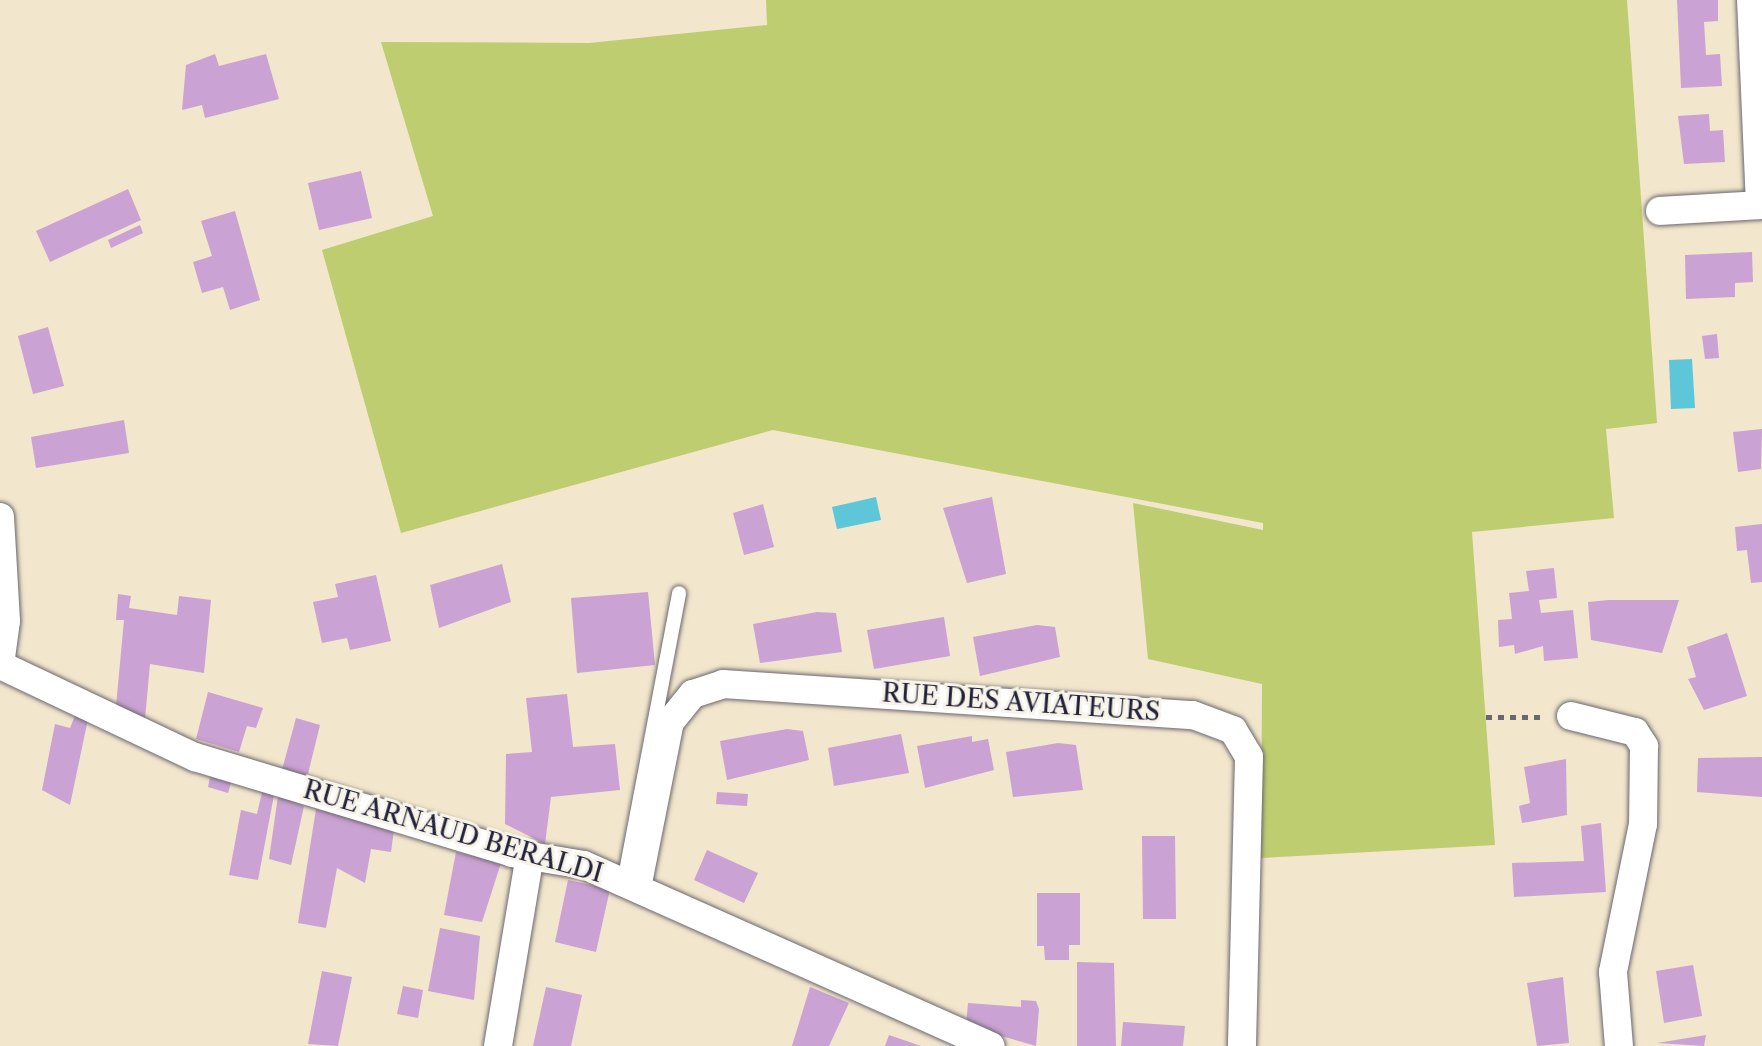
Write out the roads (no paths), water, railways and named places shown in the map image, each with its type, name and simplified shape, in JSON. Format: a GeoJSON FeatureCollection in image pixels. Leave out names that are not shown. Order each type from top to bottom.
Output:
{"type":"FeatureCollection","features":[{"type":"Feature","properties":{"kind":"street"},"geometry":{"type":"LineString","coordinates":[[1660,211],[1760,205],[1751,0]]}},
{"type":"Feature","properties":{"kind":"street"},"geometry":{"type":"LineString","coordinates":[[0,517],[6,621],[0,665]]}},
{"type":"Feature","properties":{"kind":"street","name":"RUE ARNAUD BERALDI"},"geometry":{"type":"LineString","coordinates":[[0,665],[195,757],[631,885],[990,1046]]}},
{"type":"Feature","properties":{"kind":"street","name":"RUE DES AVIATEURS"},"geometry":{"type":"LineString","coordinates":[[631,885],[670,722],[693,694],[723,684],[1193,715],[1233,730],[1249,757],[1242,1046]]}},
{"type":"Feature","properties":{"kind":"street"},"geometry":{"type":"LineString","coordinates":[[1571,716],[1635,732],[1644,746],[1643,824],[1613,972],[1619,1046]]}},
{"type":"Feature","properties":{"kind":"street"},"geometry":{"type":"LineString","coordinates":[[498,1046],[530,855]]}},
{"type":"Feature","properties":{"kind":"lane"},"geometry":{"type":"LineString","coordinates":[[631,885],[679,593]]}},
{"type":"Feature","properties":{"kind":"water"},"geometry":{"type":"Polygon","coordinates":[[[1692,359],[1695,408],[1671,409],[1669,360],[1692,359]]]}},
{"type":"Feature","properties":{"kind":"water"},"geometry":{"type":"Polygon","coordinates":[[[876,497],[881,520],[837,529],[832,507],[876,497]]]}}]}
